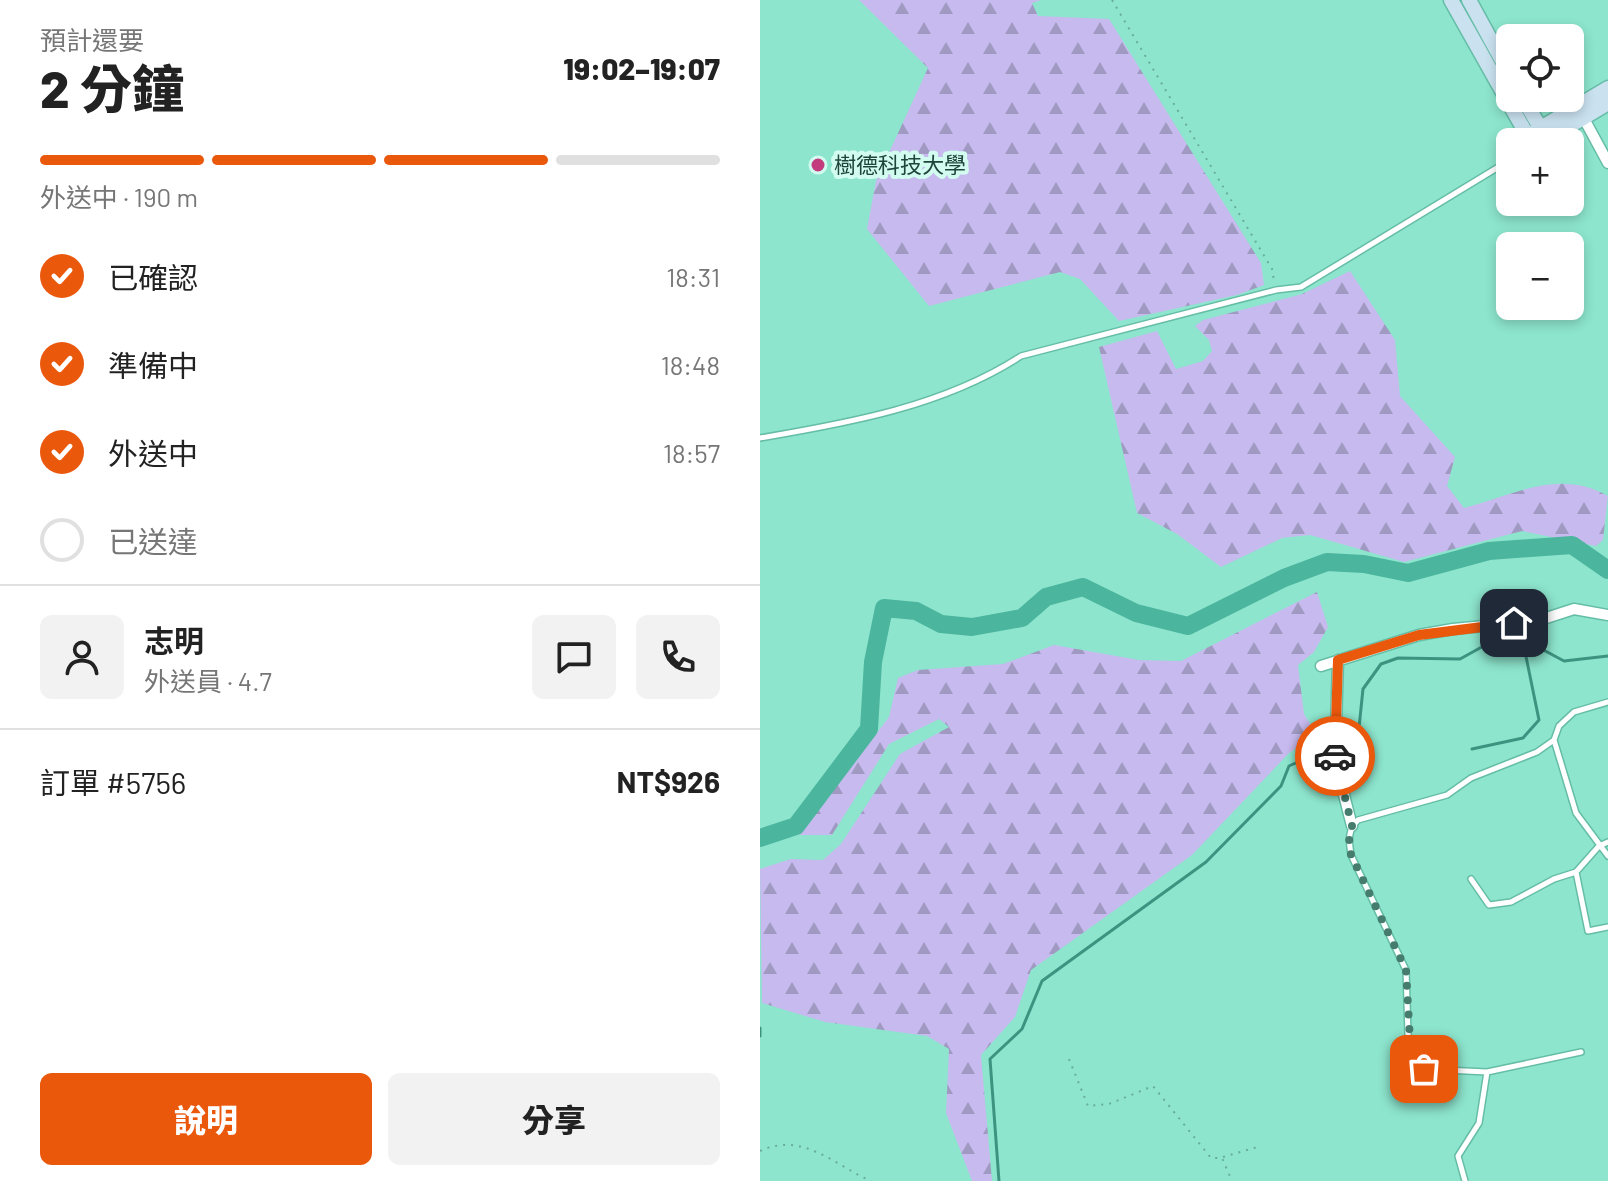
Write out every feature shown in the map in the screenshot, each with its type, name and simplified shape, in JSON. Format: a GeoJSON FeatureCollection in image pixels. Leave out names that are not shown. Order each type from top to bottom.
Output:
{"type":"FeatureCollection","features":[{"type":"Feature","properties":{"kind":"street"},"geometry":{"type":"LineString","coordinates":[[1451,0],[1523,128]]}},
{"type":"Feature","properties":{"kind":"street"},"geometry":{"type":"LineString","coordinates":[[1469,0],[1496,49]]}},
{"type":"Feature","properties":{"kind":"street"},"geometry":{"type":"LineString","coordinates":[[1584,109],[1608,88]]}},
{"type":"Feature","properties":{"kind":"street"},"geometry":{"type":"LineString","coordinates":[[1584,111],[1608,103]]}},
{"type":"Feature","properties":{"kind":"street"},"geometry":{"type":"LineString","coordinates":[[1556,128],[1580,112],[1608,163]]}},
{"type":"Feature","properties":{"kind":"street"},"geometry":{"type":"LineString","coordinates":[[1321,666],[1453,629],[1537,621],[1574,609],[1608,615]]}},
{"type":"Feature","properties":{"kind":"street"},"geometry":{"type":"LineString","coordinates":[[1338,660],[1335,760],[1352,826]]}},
{"type":"Feature","properties":{"kind":"lane"},"geometry":{"type":"LineString","coordinates":[[760,438],[873,417],[991,375],[1021,356],[1276,290],[1301,287],[1496,169]]}},
{"type":"Feature","properties":{"kind":"lane"},"geometry":{"type":"LineString","coordinates":[[1581,1052],[1487,1072],[1424,1069],[1415,1064],[1408,1034],[1406,970],[1351,855],[1349,838],[1352,826],[1368,817],[1447,795],[1471,778],[1537,752],[1554,740],[1559,726],[1574,712],[1608,702]]}},
{"type":"Feature","properties":{"kind":"lane"},"geometry":{"type":"LineString","coordinates":[[1554,740],[1576,813],[1608,856]]}},
{"type":"Feature","properties":{"kind":"lane"},"geometry":{"type":"LineString","coordinates":[[1471,879],[1489,905],[1511,902],[1554,879],[1576,872],[1599,846],[1608,842]]}},
{"type":"Feature","properties":{"kind":"lane"},"geometry":{"type":"LineString","coordinates":[[1576,872],[1588,931],[1608,927]]}},
{"type":"Feature","properties":{"kind":"lane"},"geometry":{"type":"LineString","coordinates":[[1465,1181],[1458,1156],[1479,1123],[1487,1072]]}},
{"type":"Feature","properties":{"kind":"path"},"geometry":{"type":"LineString","coordinates":[[1112,0],[1272,269],[1276,290]]}},
{"type":"Feature","properties":{"kind":"path"},"geometry":{"type":"LineString","coordinates":[[1069,1059],[1088,1106],[1109,1104],[1153,1086],[1211,1158],[1222,1158],[1261,1146]]}},
{"type":"Feature","properties":{"kind":"path"},"geometry":{"type":"LineString","coordinates":[[760,1151],[790,1143],[817,1150],[871,1181]]}},
{"type":"Feature","properties":{"kind":"path"},"geometry":{"type":"LineString","coordinates":[[1222,1158],[1232,1181]]}},
{"type":"Feature","properties":{"kind":"green space"},"geometry":{"type":"Polygon","coordinates":[[[859,0],[1041,0],[1032,3],[1038,16],[1109,19],[1261,263],[1264,285],[1237,295],[1119,321],[1080,279],[1060,272],[929,306],[867,229],[876,181],[928,68],[859,0]]]}},
{"type":"Feature","properties":{"kind":"green space"},"geometry":{"type":"Polygon","coordinates":[[[1350,271],[1395,340],[1400,396],[1455,457],[1447,486],[1464,508],[1518,491],[1554,484],[1590,488],[1608,496],[1603,540],[1596,546],[1522,531],[1404,562],[1310,535],[1282,538],[1221,567],[1177,534],[1137,513],[1099,347],[1157,331],[1176,369],[1203,361],[1212,351],[1209,340],[1195,326],[1203,320],[1302,294],[1350,271]]]}},
{"type":"Feature","properties":{"kind":"green space"},"geometry":{"type":"Polygon","coordinates":[[[1317,592],[1328,627],[1314,652],[1298,665],[1304,714],[1317,734],[1289,753],[1192,855],[1031,970],[1015,1017],[981,1055],[992,1181],[972,1181],[946,1113],[949,1049],[927,1036],[825,1022],[762,1003],[760,869],[791,859],[823,860],[841,844],[900,754],[949,727],[939,719],[889,744],[832,835],[799,835],[889,717],[898,678],[918,670],[1003,664],[1054,645],[1139,660],[1181,661],[1317,592]]]}},
{"type":"Feature","properties":{"kind":"waterway"},"geometry":{"type":"LineString","coordinates":[[760,838],[796,826],[869,729],[873,662],[884,608],[916,611],[941,624],[972,627],[1022,618],[1046,597],[1083,587],[1136,613],[1188,626],[1284,578],[1327,562],[1364,564],[1408,573],[1489,551],[1572,545],[1608,570]]}},
{"type":"Feature","properties":{"kind":"waterway"},"geometry":{"type":"LineString","coordinates":[[999,1181],[990,1059],[1022,1029],[1042,981],[1206,862],[1281,786],[1289,766],[1298,762],[1343,773],[1355,766],[1363,689],[1381,664],[1398,658],[1460,659],[1489,643],[1523,639],[1564,661],[1608,656]]}},
{"type":"Feature","properties":{"kind":"waterway"},"geometry":{"type":"LineString","coordinates":[[1472,749],[1523,738],[1539,720],[1523,642]]}},
{"type":"Feature","properties":{"kind":"waterway"},"geometry":{"type":"LineString","coordinates":[[760,1028],[760,1036]]}},
{"type":"Feature","properties":{"kind":"way so far"},"geometry":{"type":"LineString","coordinates":[[1335,756],[1352,826],[1349,838],[1351,855],[1406,970],[1411,1057],[1415,1064],[1424,1069]]}},
{"type":"Feature","properties":{"kind":"place","name":"樹德科技大學"},"geometry":{"type":"Point","coordinates":[818,165]}},
{"type":"Feature","properties":{"kind":"route"},"geometry":{"type":"LineString","coordinates":[[1335,756],[1338,660],[1419,635],[1514,623]]}}]}
